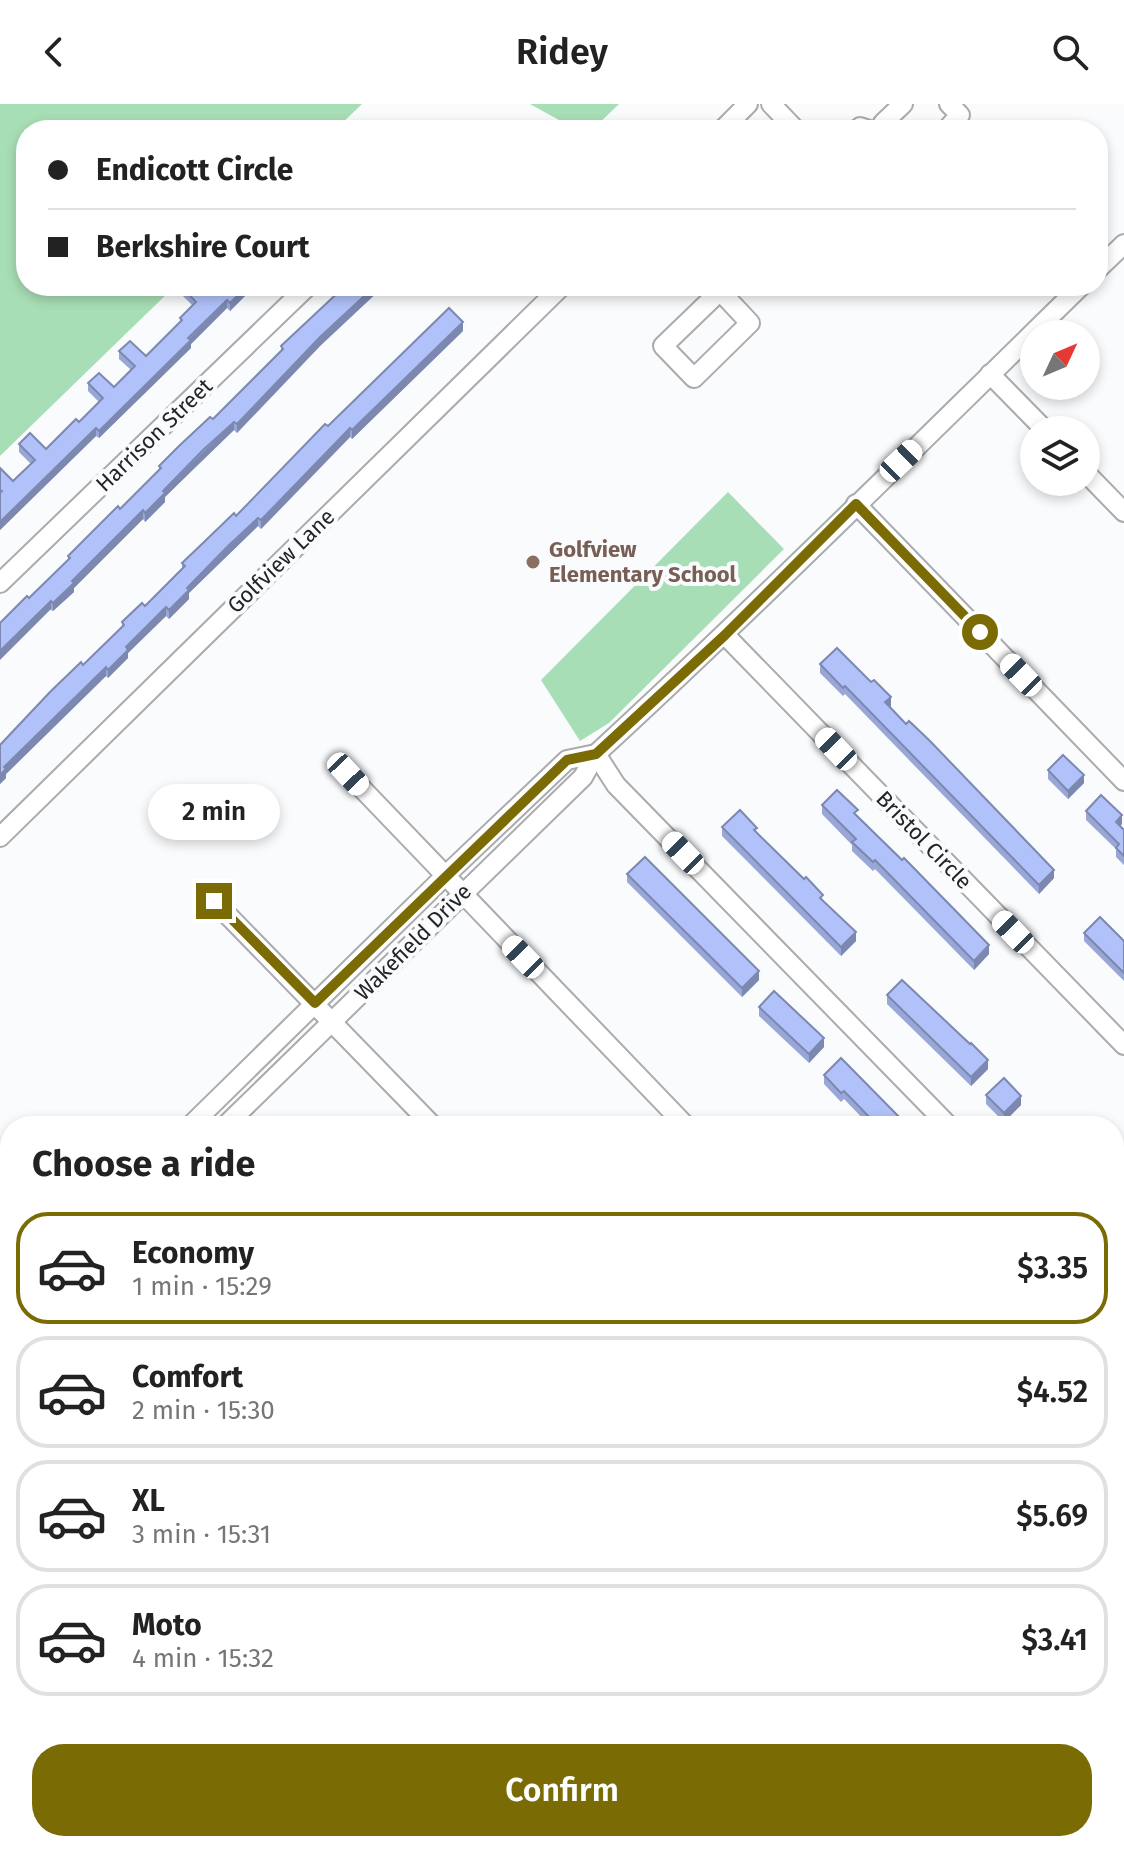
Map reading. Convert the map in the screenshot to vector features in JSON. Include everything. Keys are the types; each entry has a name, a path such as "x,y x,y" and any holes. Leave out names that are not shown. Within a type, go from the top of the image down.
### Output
{"street":[{"path":"732,120 748,104"},
{"path":"771,104 786,120"},
{"path":"886,120 903,104"},
{"path":"949,104 960,115 955,120"},
{"path":"1108,260 1123,246"},
{"name":"Harrison Street","path":"0,583 298,296"},
{"name":"Golfview Lane","path":"0,837 552,296"},
{"path":"713,296 663,346 694,378 750,323 728,296"},
{"name":"Wakefield Drive","path":"235,1116 583,777 596,754 725,635 1071,296"},
{"path":"990,374 1031,416"},
{"path":"1100,487 1124,512"},
{"path":"856,504 1124,781"},
{"name":"Bristol Circle","path":"725,635 1124,1045"},
{"path":"596,754 616,785 939,1116"},
{"name":"Wakefield Drive","path":"200,1116 567,760 596,754"},
{"path":"348,774 676,1116"},
{"path":"214,901 423,1116"}],"green space":[{"path":"0,104 362,104 345,120 16,120 16,296 165,296 0,456"},
{"path":"530,104 619,104 602,120 559,120"},
{"path":"728,492 784,549 609,723 580,741 541,680"}],"building":[{"path":"190,296 237,296 230,303 227,300 99,431 96,428 0,522 0,468 13,481 35,460 19,444 30,433 46,449 103,398 88,383 99,373 114,387 135,366 119,351 130,341 146,356 196,302"},
{"path":"334,296 364,296 320,337 237,424 234,422 203,450 145,513 143,510 72,581 74,583 0,651 0,623 70,558 68,556 118,506 120,509 179,446 210,417 213,419 283,349 281,346"},
{"path":"449,308 463,322 352,430 350,428 261,520 258,518 227,547 187,588 189,590 169,610 166,607 126,647 128,650 108,670 106,667 4,767 6,769 0,775 0,745 50,692 81,662 83,665 142,603 145,606 185,566 182,563 234,513 236,516 325,424 328,426"},
{"path":"837,648 891,697 885,702 906,724 909,721 930,741 1054,870 1039,885 820,664"},
{"path":"1063,755 1084,775 1068,791 1048,770"},
{"path":"837,790 858,810 854,813 902,860 904,858 989,945 974,961 875,860 873,862 852,842 856,839 822,805"},
{"path":"1101,795 1122,815 1116,822 1124,830 1124,856 1116,848 1119,844 1086,811"},
{"path":"740,810 757,828 754,830 804,879 806,877 823,895 820,898 856,932 841,947 722,827"},
{"path":"645,857 759,971 742,988 627,874"},
{"path":"1100,917 1124,941 1124,973 1084,933"},
{"path":"902,980 988,1060 971,1077 887,995"},
{"path":"774,991 824,1038 809,1054 759,1007"},
{"path":"841,1058 898,1116 868,1116 824,1075"},
{"path":"1004,1078 1021,1096 1004,1113 986,1095"}],"place":[{"name":"Golfview Elementary School","path":"533,562"}],"route":[{"path":"214,901 315,1003 567,760 596,754 661,695 856,504 980,632"}]}
